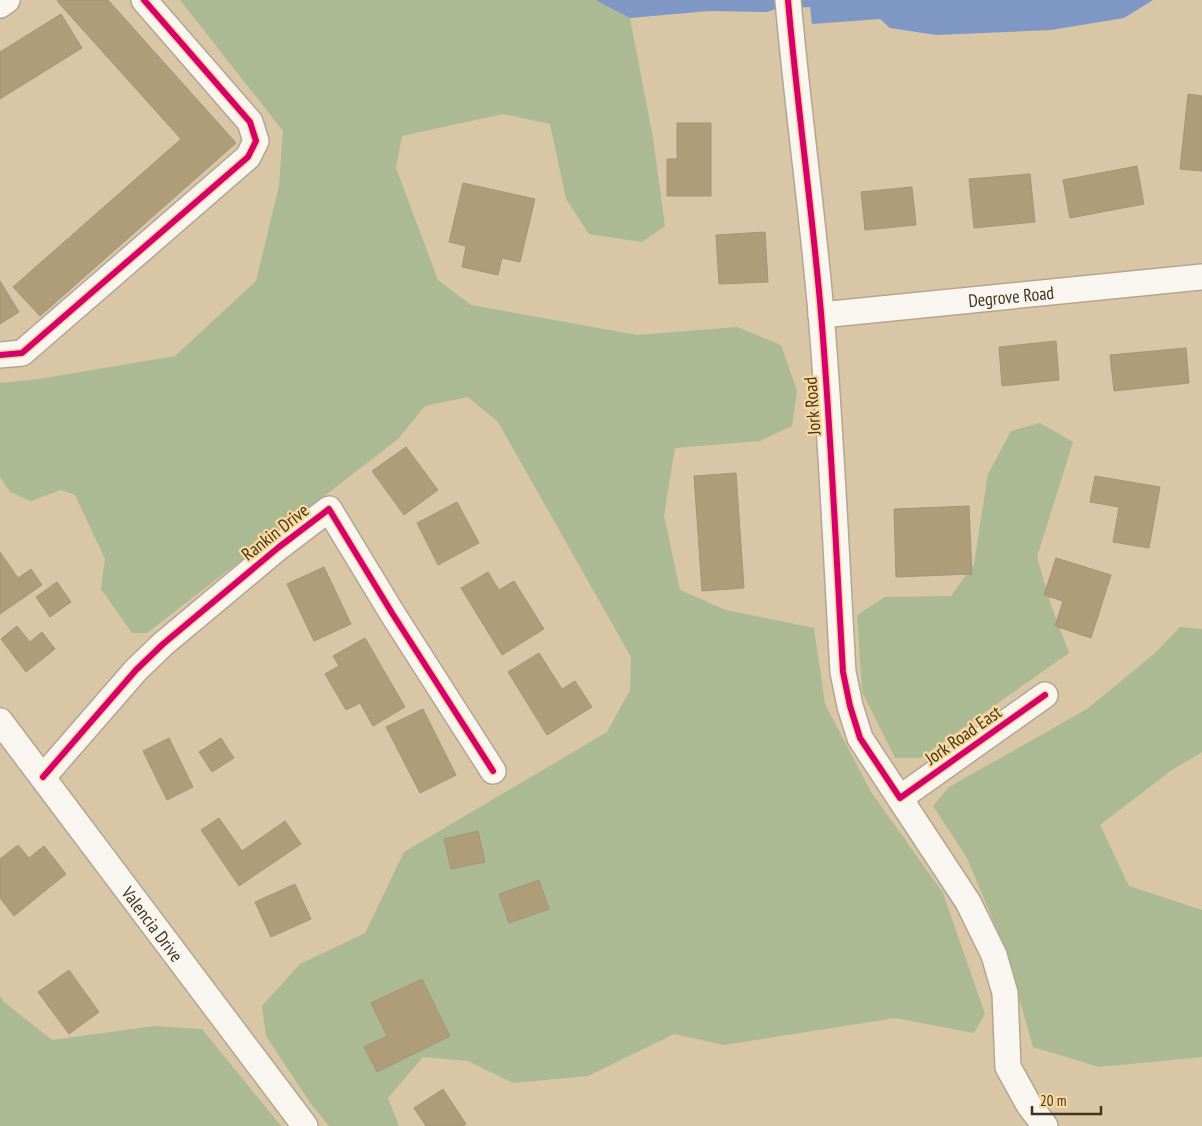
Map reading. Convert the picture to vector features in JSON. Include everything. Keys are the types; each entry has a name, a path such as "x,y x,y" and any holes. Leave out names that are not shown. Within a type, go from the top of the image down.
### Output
{"street":[{"path":"0,5 7,0"},
{"path":"0,355 22,353 248,157 256,142 250,122 144,0"},
{"name":"Jork Road","path":"789,5 821,315 843,672 850,706 860,738 968,902 994,955 1005,993 1008,1067 1029,1105 1045,1126"},
{"name":"Degrove Road","path":"821,315 1202,277"},
{"name":"Rankin Drive","path":"43,777 136,670 162,644 279,547 330,508 392,613 493,771"},
{"name":"Jork Road East","path":"900,798 1045,695"},
{"name":"Valencia Drive","path":"0,721 305,1126"}],"green space":[{"path":"180,0 595,0 630,18 653,138 665,226 642,242 589,234 566,199 550,124 503,114 402,136 396,168 438,280 471,305 637,335 737,327 781,345 797,391 792,426 760,441 675,448 664,515 680,590 726,610 814,628 825,704 871,792 943,893 985,1014 974,1033 895,1018 724,1045 674,1034 588,1076 513,1083 468,1061 423,1057 388,1098 399,1126 329,1126 311,1104 266,1036 262,1006 300,964 365,933 404,852 607,732 630,690 631,657 498,422 468,397 425,406 398,439 147,633 132,633 101,589 105,559 75,495 61,490 31,501 10,492 0,477 0,383 39,379 175,356 256,281 279,186 283,131"},
{"path":"1040,423 1073,442 1037,557 1051,605 1069,653 920,758 895,758 862,692 857,615 885,597 951,596 974,564 988,474 1011,431"},
{"path":"1180,627 1202,629 1202,752 1172,770 1100,825 1129,886 1202,910 1202,1057 1099,1067 1033,1047 1005,949 967,858 933,806 949,787 1087,709 1155,653"},
{"path":"0,996 4,1002 52,1040 154,1026 202,1029 281,1126 0,1126"}],"water":[{"path":"595,0 1153,0 1124,18 1051,30 936,35 890,28 880,19 812,24 810,7 776,9 767,12 709,11 630,18"}],"building":[{"path":"58,0 108,0 236,143 40,316 13,287 181,139"},
{"path":"61,14 82,48 0,99 0,52"},
{"path":"1188,94 1202,96 1202,171 1180,169"},
{"path":"677,123 711,123 711,196 667,196 667,159 677,159"},
{"path":"1137,166 1144,204 1070,218 1063,180"},
{"path":"1030,174 1035,222 974,228 969,179"},
{"path":"463,183 535,199 520,262 502,258 498,275 462,267 466,246 449,242"},
{"path":"912,187 916,225 865,230 861,192"},
{"path":"765,232 768,282 719,284 716,235"},
{"path":"0,281 19,312 0,324"},
{"path":"1056,341 1059,380 1002,386 999,347"},
{"path":"1186,348 1189,383 1114,391 1110,355"},
{"path":"406,447 438,490 404,515 372,471"},
{"path":"736,473 744,588 702,591 694,476"},
{"path":"1095,476 1160,487 1149,548 1113,542 1119,507 1090,502"},
{"path":"457,502 479,543 438,565 417,523"},
{"path":"969,506 972,574 896,577 894,509"},
{"path":"0,552 18,578 31,569 42,585 0,614"},
{"path":"1056,558 1111,575 1091,638 1055,626 1063,601 1044,595"},
{"path":"324,567 351,624 314,641 287,584"},
{"path":"488,572 499,590 514,581 544,629 502,655 461,588"},
{"path":"57,582 71,602 50,617 36,597"},
{"path":"17,626 30,642 42,632 55,649 26,672 1,639"},
{"path":"365,638 405,707 373,726 360,703 346,710 325,674 339,666 333,656"},
{"path":"539,653 562,689 575,681 592,707 547,735 508,672"},
{"path":"423,709 456,775 420,793 386,727"},
{"path":"169,738 193,787 167,800 143,751"},
{"path":"221,738 234,758 212,772 199,752"},
{"path":"219,818 242,851 285,821 301,844 239,886 201,830"},
{"path":"478,831 485,862 451,869 444,839"},
{"path":"18,845 29,858 44,846 66,874 14,916 0,898 0,859"},
{"path":"539,880 549,909 509,923 499,894"},
{"path":"295,884 311,919 271,937 255,902"},
{"path":"69,970 99,1012 69,1034 38,992"},
{"path":"422,979 450,1036 377,1072 364,1047 387,1036 371,1003"},
{"path":"443,1089 466,1124 463,1126 426,1126 414,1108"}],"cycle path":[{"path":"0,355 22,353 248,157 256,141 250,122 144,0"},
{"path":"788,0 821,313 831,447 843,672 850,706 860,738 900,798 1045,695"},
{"path":"43,777 136,670 163,644 279,547 329,509 392,613 493,771"}]}
